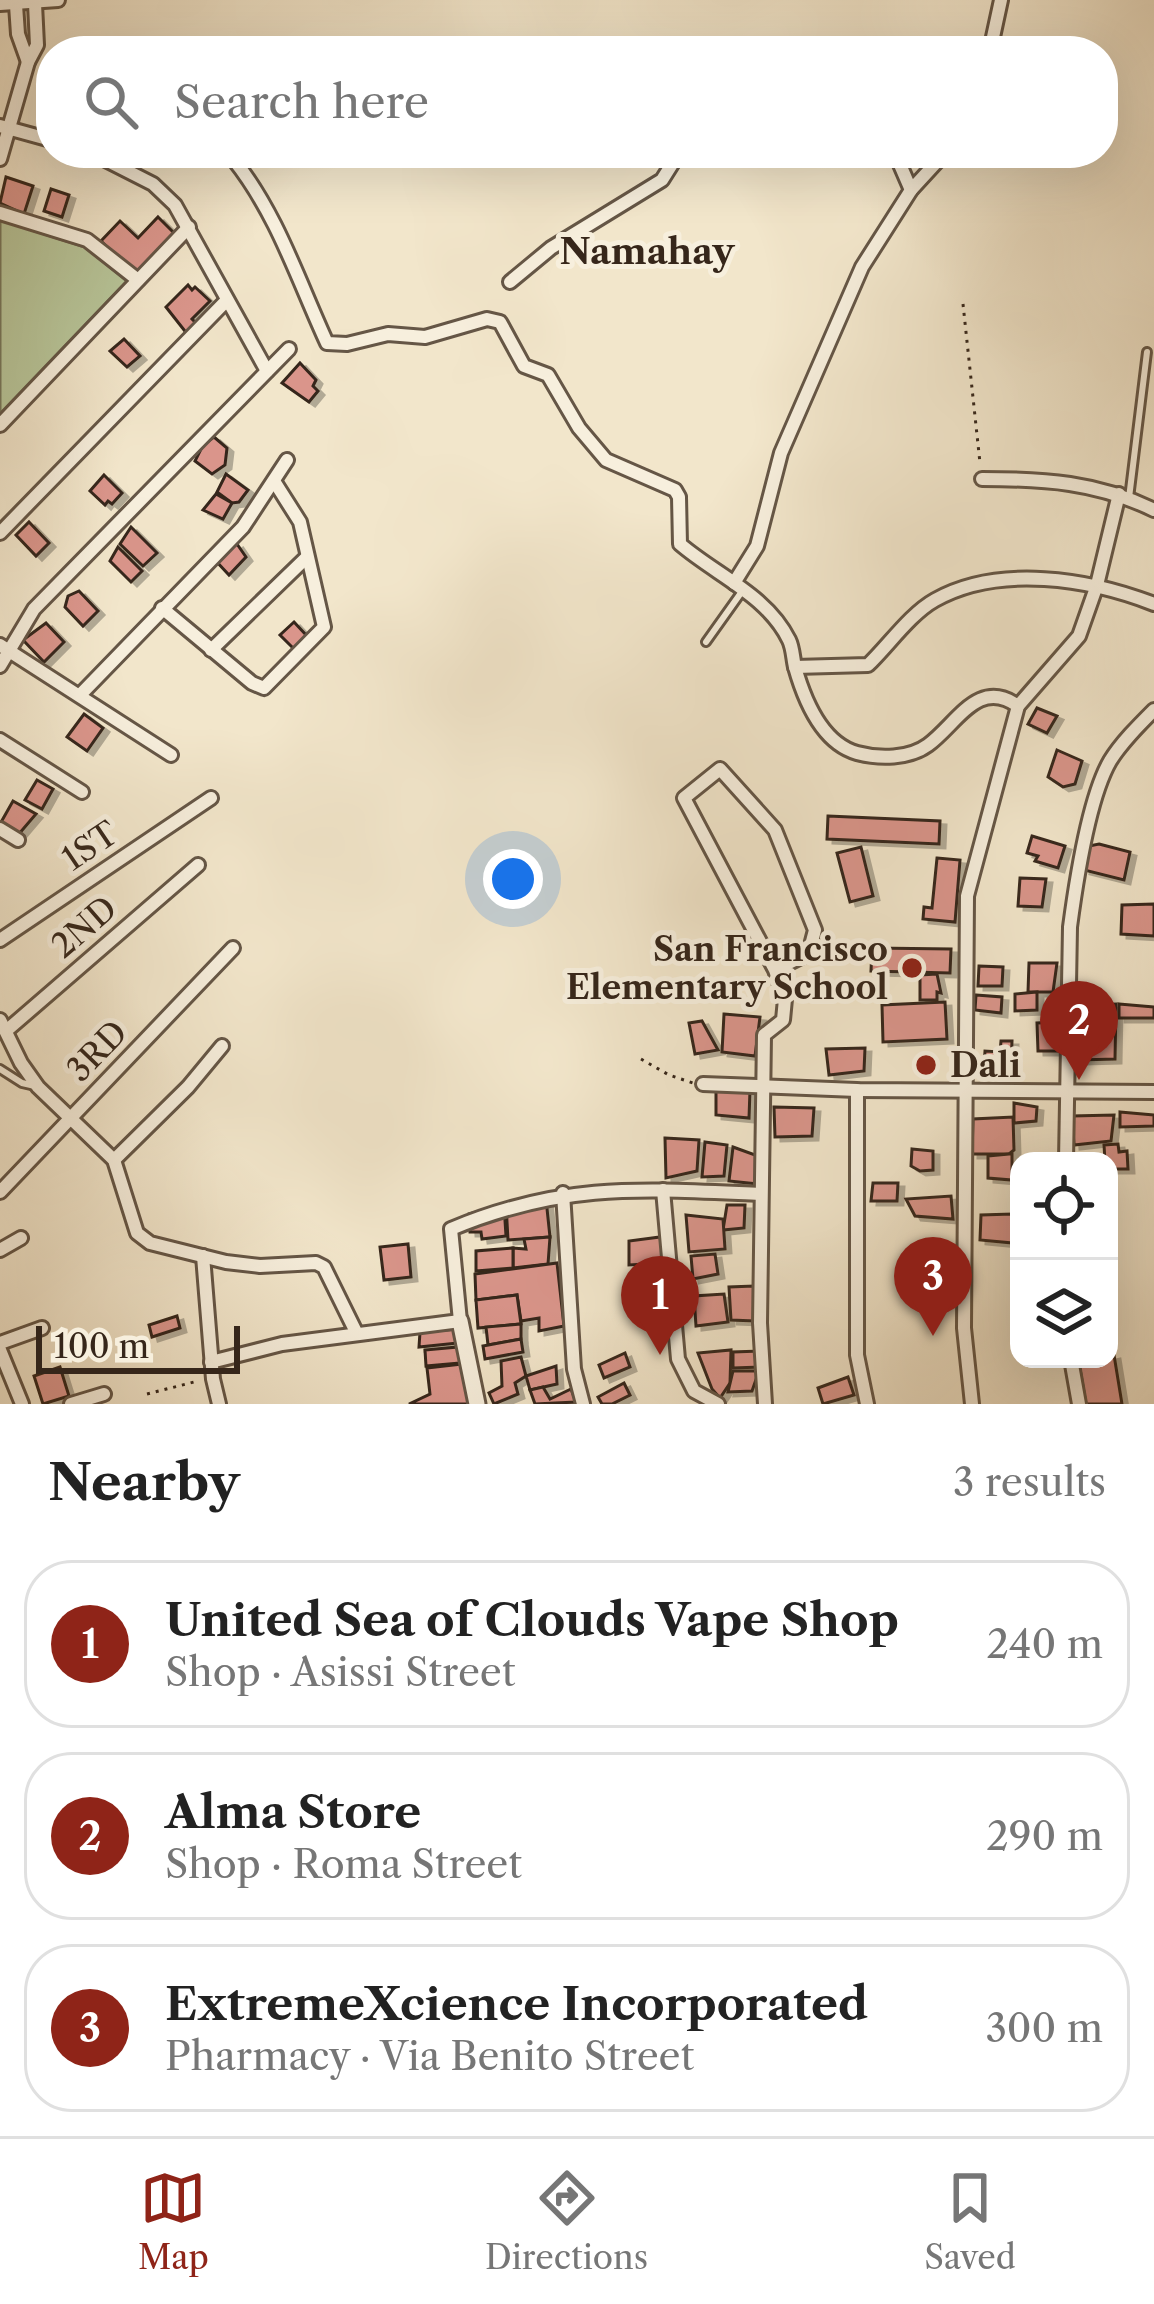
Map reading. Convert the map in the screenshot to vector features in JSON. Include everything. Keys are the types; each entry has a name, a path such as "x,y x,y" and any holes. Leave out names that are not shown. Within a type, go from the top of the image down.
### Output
{"street":[{"path":"0,4 58,0"},
{"path":"993,36 1001,0"},
{"path":"35,4 37,36"},
{"path":"16,5 18,34 28,62"},
{"path":"0,159 5,127 36,47"},
{"path":"5,127 36,136"},
{"path":"122,168 153,184 176,205 267,371"},
{"path":"240,168 284,243 327,343 347,344 388,334 424,338 495,319 524,366 548,375 579,428 606,460 675,490 680,544 768,612 790,641 795,668 825,733 854,753 886,757 926,747 984,698 1004,696 1018,706"},
{"path":"510,282 550,248 662,180 670,168"},
{"path":"901,168 911,190"},
{"path":"739,586 757,546 781,453 820,371 841,312 862,267 911,190 931,168"},
{"path":"0,213 88,240 138,280"},
{"path":"0,425 189,227"},
{"path":"0,533 227,300"},
{"path":"0,666 4,648 34,609 289,349"},
{"path":"80,694 243,527 286,460"},
{"path":"982,479 1056,479 1124,496 1154,510"},
{"path":"162,608 251,683 264,688 324,627 299,522 274,482"},
{"path":"972,1404 964,1328 967,896 1018,706 1079,636 1124,496"},
{"path":"211,650 307,557"},
{"path":"795,668 868,665 932,601 968,588 1036,578 1097,585 1154,604"},
{"path":"4,648 171,755"},
{"path":"1066,1152 1070,927 1092,814 1110,762 1154,710"},
{"path":"0,740 82,792"},
{"path":"765,1404 760,1194 764,1035 783,1020 785,999 776,970 684,798 720,770 775,830 815,930 809,953 776,970"},
{"name":"1ST","path":"0,940 211,798"},
{"path":"0,829 18,840"},
{"name":"2ND","path":"3,1026 198,865"},
{"name":"3RD","path":"0,1192 233,948"},
{"path":"3,1026 38,1087 115,1160 137,1233 150,1244 203,1256 260,1266 305,1263 324,1267 357,1334"},
{"path":"115,1160 222,1046"},
{"path":"703,1084 1154,1092"},
{"path":"857,1090 857,1355 867,1404"},
{"path":"477,1404 449,1235 456,1226 562,1193 623,1188 760,1194"},
{"path":"663,1190 679,1359 694,1391 718,1404"},
{"path":"562,1193 574,1369 583,1404"},
{"path":"0,1250 21,1238"},
{"path":"203,1256 219,1404"},
{"path":"212,1362 282,1345 460,1321"},
{"path":"22,1404 0,1347 43,1328"},
{"path":"1073,1368 1079,1404"},
{"path":"71,1404 104,1394"}],"lane":[{"path":"1124,496 1147,352"},
{"path":"706,642 739,586"},
{"path":"0,1070 22,1084 38,1087"}],"path":[{"path":"25,82 36,84"},
{"path":"963,304 982,479"},
{"path":"641,1058 669,1075 703,1084"},
{"path":"147,1394 213,1378"}],"green space":[{"path":"0,220 85,247 127,281 0,414"}],"building":[{"path":"6,177 33,186 24,214 0,203"},
{"path":"51,189 69,195 62,217 44,211"},
{"path":"158,217 175,234 136,275 101,241 120,221 138,238"},
{"path":"188,285 210,301 192,319 198,325 188,335 166,307"},
{"path":"124,339 140,356 127,367 110,351"},
{"path":"300,363 316,380 313,386 318,391 309,402 282,383"},
{"path":"214,437 227,448 225,465 212,474 195,461 203,445"},
{"path":"226,474 248,490 239,502 232,503 217,492"},
{"path":"104,475 122,493 112,504 105,505 90,491"},
{"path":"216,494 232,503 223,519 203,510"},
{"path":"29,522 49,543 36,556 16,535"},
{"path":"131,527 157,553 143,566 120,544"},
{"path":"237,544 246,557 229,575 215,560"},
{"path":"118,547 142,571 131,582 110,561"},
{"path":"79,591 98,611 83,626 65,607 68,596"},
{"path":"294,622 307,636 294,649 280,635"},
{"path":"46,623 64,642 44,662 23,640"},
{"path":"1037,708 1057,716 1047,733 1028,724"},
{"path":"84,714 103,728 87,751 67,737"},
{"path":"1057,750 1082,761 1075,784 1063,787 1048,777"},
{"path":"37,780 53,789 42,809 25,800"},
{"path":"13,801 36,814 18,835 0,824"},
{"path":"828,816 940,821 939,844 827,839"},
{"path":"1032,836 1065,846 1058,868 1035,861 1038,856 1027,853"},
{"path":"1089,846 1130,852 1124,880 1084,870"},
{"path":"861,847 873,896 850,902 837,853"},
{"path":"937,858 960,860 955,922 923,919 924,907 932,908"},
{"path":"1020,878 1046,879 1042,907 1018,906"},
{"path":"1154,904 1154,936 1121,934 1122,905"},
{"path":"872,948 951,949 950,973 871,971"},
{"path":"1029,963 1057,963 1053,992 1028,992"},
{"path":"979,966 1003,967 1002,986 978,986"},
{"path":"937,974 941,993 937,992 937,1000 920,1000 920,975"},
{"path":"1037,992 1037,1010 1015,1011 1015,994"},
{"path":"976,995 1002,997 1001,1013 975,1010"},
{"path":"945,1002 947,1039 883,1042 882,1005"},
{"path":"1116,1004 1115,1059 1078,1060 1077,1018 1091,1017 1093,1005"},
{"path":"1119,1004 1154,1007 1154,1018 1119,1018"},
{"path":"724,1014 760,1017 755,1056 722,1052"},
{"path":"702,1021 718,1050 695,1054 689,1023"},
{"path":"1059,1022 1058,1051 1038,1051 1037,1023"},
{"path":"1001,1041 1012,1041 1011,1069 984,1067 985,1051 1000,1052"},
{"path":"865,1048 864,1071 829,1075 826,1049"},
{"path":"716,1089 750,1090 749,1118 716,1115"},
{"path":"1014,1103 1037,1107 1036,1121 1014,1123"},
{"path":"774,1107 814,1108 812,1136 775,1137"},
{"path":"1120,1112 1154,1115 1154,1126 1120,1127"},
{"path":"1114,1115 1111,1141 1074,1145 1072,1116"},
{"path":"1013,1117 1014,1150 972,1154 973,1119"},
{"path":"665,1138 699,1140 697,1171 666,1178"},
{"path":"705,1142 727,1145 724,1176 702,1177"},
{"path":"1118,1144 1119,1152 1127,1151 1128,1169 1118,1169 1118,1152 1104,1152 1104,1145"},
{"path":"733,1147 758,1156 758,1184 729,1181"},
{"path":"912,1149 933,1151 933,1170 911,1166"},
{"path":"1010,1154 1010,1180 988,1178 988,1156"},
{"path":"873,1183 898,1183 897,1201 871,1201"},
{"path":"951,1196 953,1219 915,1216 906,1199"},
{"path":"546,1199 550,1237 508,1240 506,1204"},
{"path":"504,1205 506,1236 482,1239 481,1232 470,1232 469,1214"},
{"path":"727,1205 745,1205 744,1228 723,1230"},
{"path":"1010,1214 1010,1243 980,1240 981,1215"},
{"path":"686,1215 723,1219 725,1249 689,1252"},
{"path":"550,1237 548,1264 513,1268 513,1248 526,1249 524,1239"},
{"path":"660,1237 664,1263 629,1265 629,1241"},
{"path":"408,1244 411,1277 384,1280 380,1247"},
{"path":"513,1248 513,1268 476,1271 476,1251"},
{"path":"715,1254 718,1274 693,1279 691,1256"},
{"path":"557,1263 564,1326 539,1331 539,1318 521,1321 517,1295 476,1300 475,1274"},
{"path":"754,1286 755,1321 731,1320 729,1287"},
{"path":"669,1291 670,1306 631,1311 631,1297"},
{"path":"724,1294 728,1322 696,1326 694,1296"},
{"path":"517,1295 521,1324 478,1328 476,1300"},
{"path":"670,1309 672,1321 636,1322 636,1310"},
{"path":"177,1316 180,1328 152,1337 149,1325"},
{"path":"521,1324 521,1339 488,1345 486,1327"},
{"path":"458,1329 458,1343 419,1347 420,1332"},
{"path":"521,1339 523,1352 485,1359 483,1346"},
{"path":"458,1347 460,1363 426,1366 425,1350"},
{"path":"731,1350 730,1383 720,1398 698,1353"},
{"path":"760,1351 761,1367 733,1368 733,1352"},
{"path":"625,1353 630,1367 604,1378 599,1365"},
{"path":"521,1357 526,1376 515,1383 518,1394 494,1404 489,1393 502,1386 501,1361"},
{"path":"462,1364 469,1404 409,1404 430,1394 427,1368"},
{"path":"556,1366 557,1384 530,1390 526,1376"},
{"path":"60,1367 69,1396 43,1404 34,1376"},
{"path":"1080,1368 1116,1368 1122,1404 1086,1404"},
{"path":"733,1371 759,1371 752,1391 728,1392"},
{"path":"848,1377 854,1395 823,1404 818,1388"},
{"path":"624,1383 630,1395 602,1404 598,1397"},
{"path":"543,1387 550,1399 571,1389 576,1402 535,1404 530,1390"}],"place":[{"name":"San Francisco Elementary School","path":"912,968"},
{"name":"Dali","path":"926,1065"},
{"name":"Alma Store","path":"1079,1080"},
{"name":"ExtremeXcience Incorporated","path":"933,1336"},
{"name":"United Sea of Clouds Vape Shop","path":"660,1355"}],"district":[{"name":"Namahay","path":"647,251"}]}
